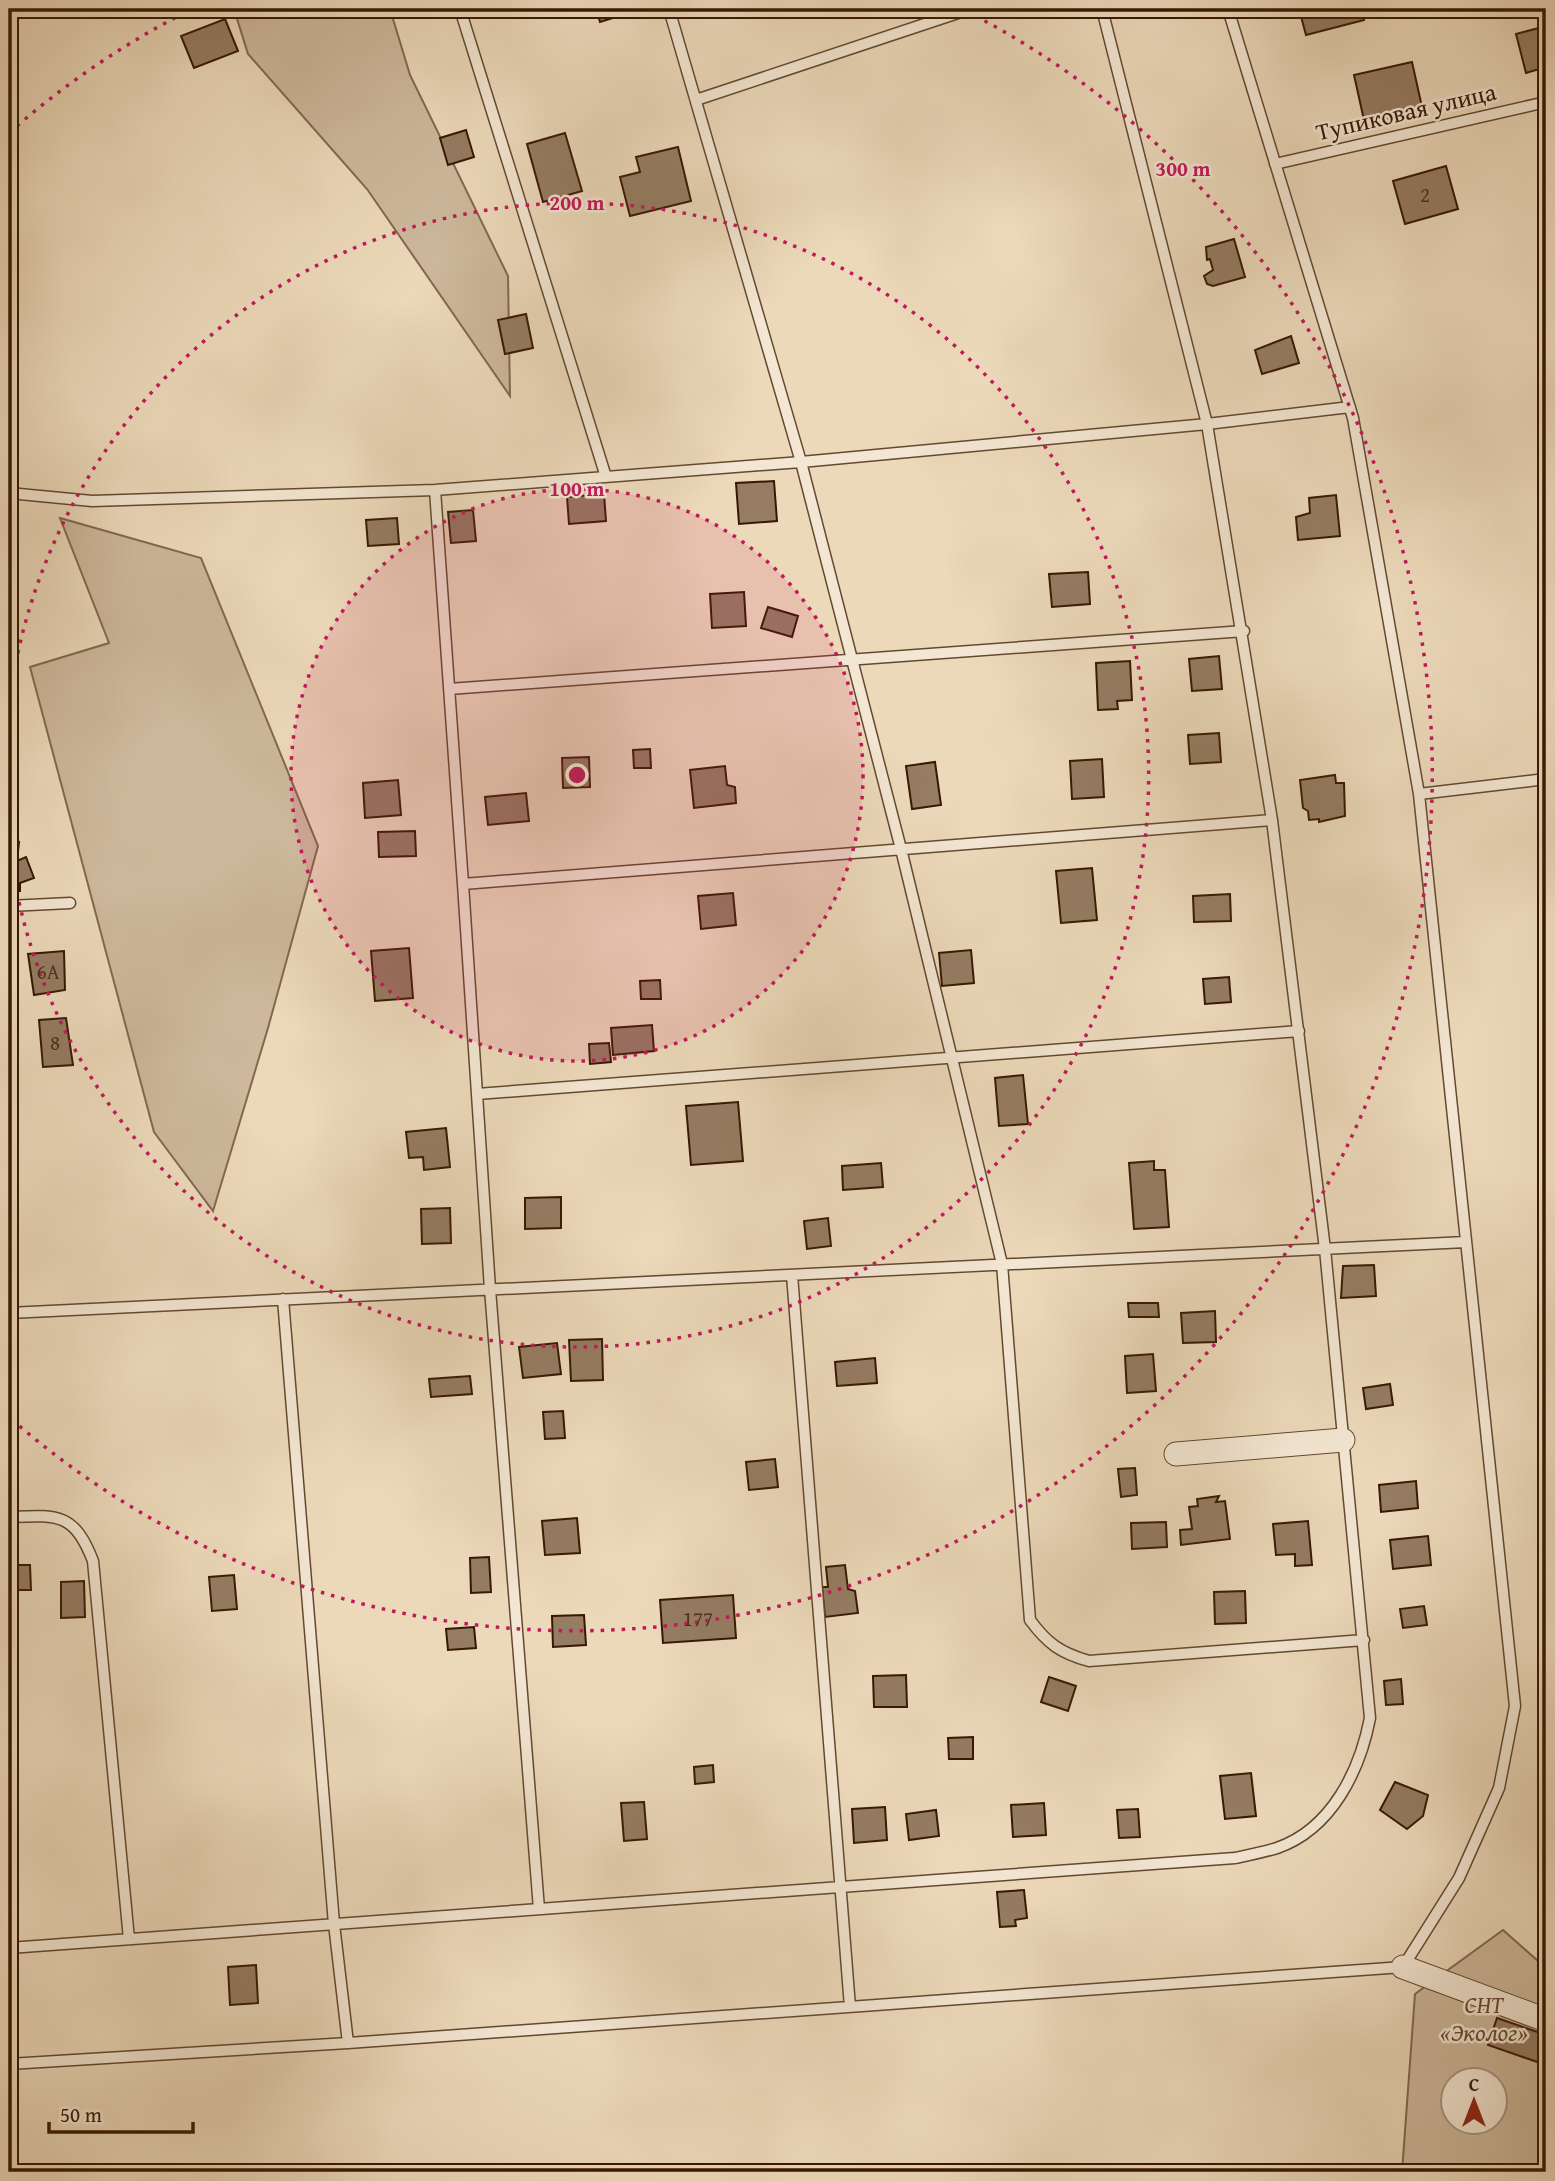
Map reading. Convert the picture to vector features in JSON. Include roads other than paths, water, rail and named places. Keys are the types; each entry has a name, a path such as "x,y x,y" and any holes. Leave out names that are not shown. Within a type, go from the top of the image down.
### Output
{"street":[{"path":"1176,1454 1343,1440"},
{"path":"1403,1967 1542,2015"}],"lane":[{"path":"460,9 606,477"},
{"path":"669,9 801,462 901,849 1002,1265 1030,1619 1046,1642 1063,1654 1089,1661 1364,1640"},
{"path":"696,100 970,9"},
{"path":"9,1948 1235,1858 1280,1847 1317,1825 1348,1786 1363,1752 1370,1718 1364,1640 1325,1249 1272,820 1244,631 1207,424 1102,9"},
{"path":"9,2064 348,2043 1403,1967 1459,1878 1499,1787 1515,1706 1419,794 1350,407 1228,9"},
{"name":"Тупиковая улица","path":"1275,164 1546,102"},
{"path":"9,493 92,501 435,490 801,462 1207,424 1350,407"},
{"path":"435,490 490,1289 539,1909"},
{"path":"449,689 851,657 1244,631"},
{"path":"1419,794 1546,779"},
{"path":"463,884 1272,820"},
{"path":"9,906 70,903"},
{"path":"477,1094 1299,1031"},
{"path":"9,1313 1466,1242"},
{"path":"792,1275 850,2007"},
{"path":"283,1300 334,1924 348,2043"},
{"path":"9,1517 44,1516 66,1520 83,1536 93,1561 129,1939"}],"park label":[{"name":"СНТ «Эколог»","path":"1484,2019"}]}
